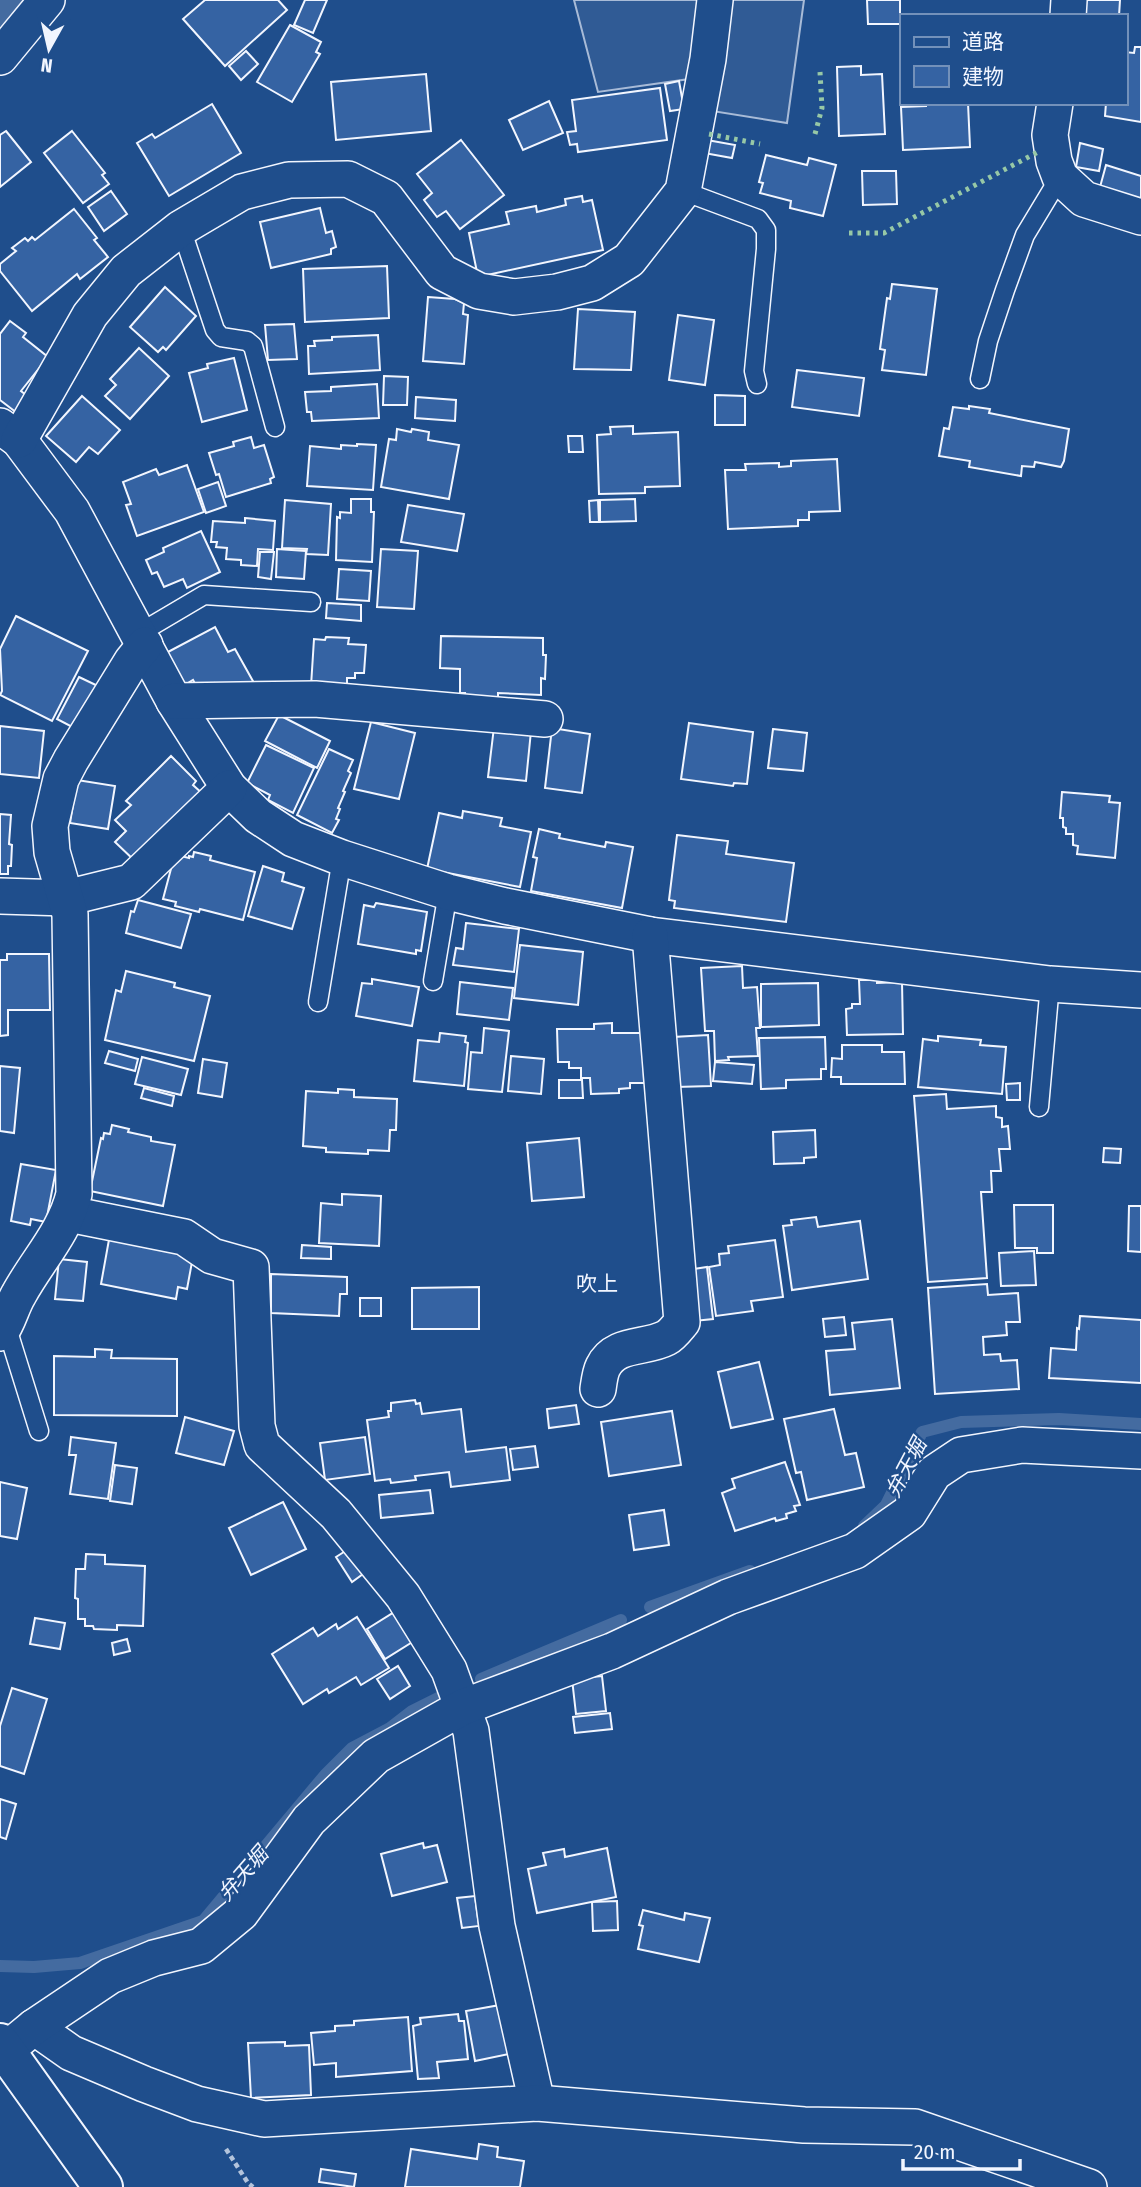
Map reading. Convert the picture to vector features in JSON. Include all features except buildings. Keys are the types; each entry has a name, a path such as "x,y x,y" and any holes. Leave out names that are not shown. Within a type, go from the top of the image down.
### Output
{"street":[{"path":"0,57 47,0"},
{"path":"715,0 708,59 683,191 629,260 620,266 592,283 557,292 514,297 478,291 442,272 386,198 348,179 289,180 242,192 181,228 126,271 90,315 10,433 72,511 174,701 229,788 258,816 293,839 342,858 448,892 650,935 1050,984 1141,990"},
{"path":"1055,105 1050,135 1054,161 1060,177 1084,199 1141,217"},
{"path":"3,1329 17,1296 69,1214 74,1195 70,914 52,852 50,826 61,779 132,662 142,639"},
{"path":"174,701 314,699 545,719"},
{"path":"0,896 66,898 131,882 229,788"},
{"path":"598,1389 603,1367 613,1354 669,1337 682,1322 650,935"},
{"path":"69,1214 184,1237 212,1256 251,1267 257,1426 262,1445 336,1514 403,1596 449,1670 463,1707 471,1731 496,1926 537,2103"},
{"path":"103,2187 2,2050 110,1976 154,1958 201,1946 241,1913 309,1820 376,1756 463,1707 612,1651 728,1597 855,1551 909,1513 934,1472 961,1455 1022,1445 1141,1451"},
{"path":"34,2027 71,2053 144,2084 197,2104 264,2119 537,2103 804,2124 915,2127 1089,2187"}],"lane":[{"path":"980,379 988,341 1004,290 1026,235 1060,177"},
{"path":"683,191 758,219 766,230 754,371 757,384"},
{"path":"181,228 215,330 220,337 247,341 253,346 275,427"},
{"path":"142,639 204,595 311,603"},
{"path":"318,1002 342,858"},
{"path":"433,981 448,892"},
{"path":"1039,1107 1050,984"},
{"path":"3,1329 39,1431"}],"shaded area":[{"path":"574,0 700,0 689,79 598,92"},
{"path":"727,0 804,0 787,123 712,111"}],"waterway":[{"path":"0,21 17,0"},
{"name":"弁天堀","path":"864,1526 886,1505 922,1432 961,1422 1059,1419 1141,1424"},
{"name":"弁天堀","path":"650,1607 750,1571"},
{"name":"弁天堀","path":"481,1679 621,1620"},
{"name":"弁天堀","path":"0,1966 34,1967 80,1963 203,1921 325,1775 352,1748 390,1728 412,1711 444,1695"}],"hedge":[{"path":"815,134 822,108 820,72"},
{"path":"709,134 760,144"},
{"path":"849,233 884,233 1038,152"}],"district":[{"name":"吹上","path":"597,1284"}]}
